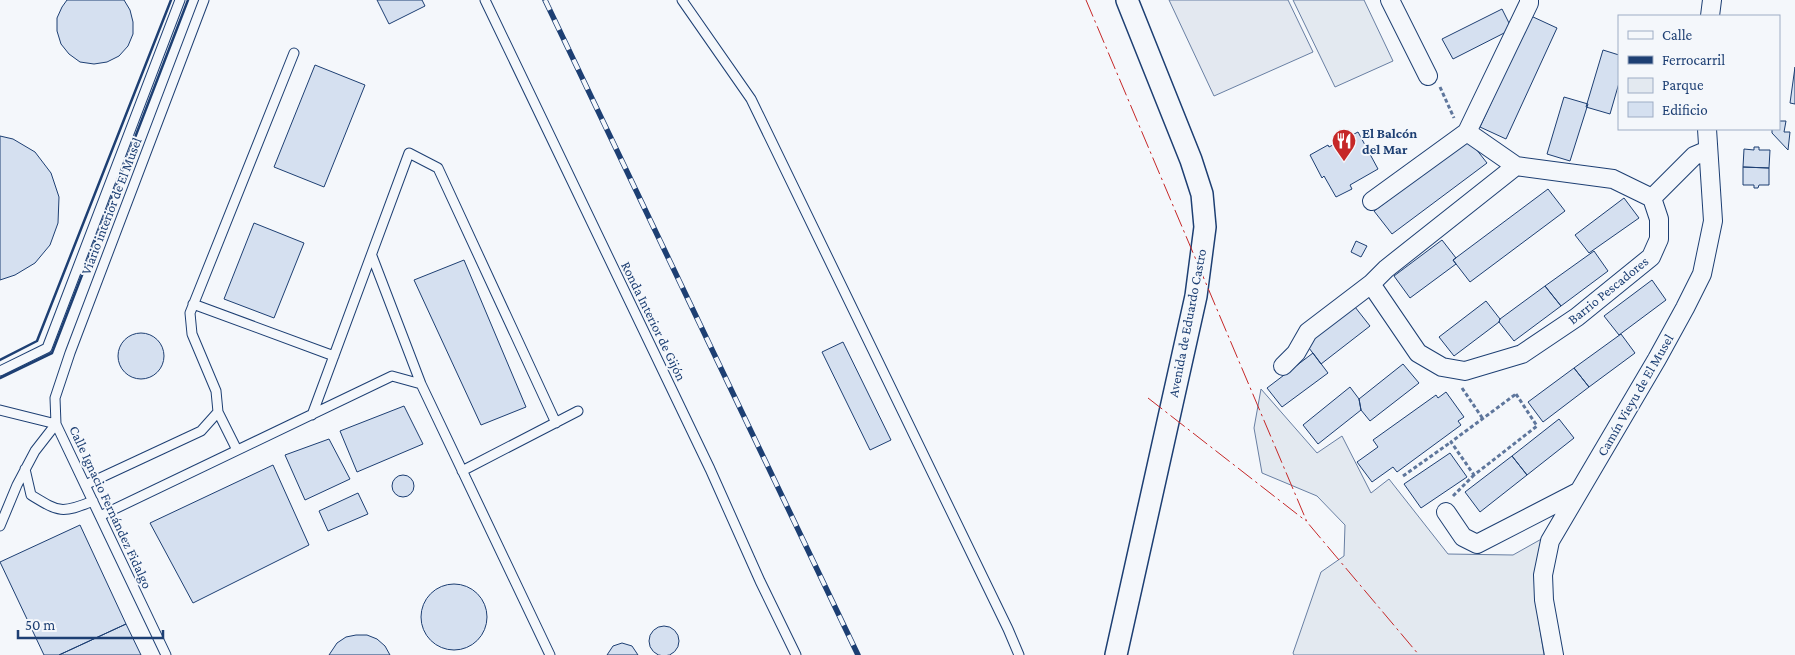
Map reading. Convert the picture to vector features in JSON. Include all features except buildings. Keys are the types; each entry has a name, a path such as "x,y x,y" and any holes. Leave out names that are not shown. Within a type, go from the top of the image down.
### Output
{"street":[{"name":"Avenida de Eduardo Castro","path":"1116,655 1196,296 1205,227 1202,194 1191,160 1127,0"},
{"path":"1390,0 1428,76"},
{"path":"1372,201 1467,132 1529,0"},
{"path":"1710,15 1712,0"},
{"name":"Camín Vieyu de El Musel","path":"1554,655 1544,600 1543,575 1550,541 1662,350 1702,274 1713,221 1707,130"},
{"path":"1467,132 1516,166 1613,179 1652,198 1694,156 1708,150"},
{"path":"1283,366 1296,353 1308,332 1371,284 1386,269 1516,166"},
{"name":"Barrio Pescadores","path":"1371,284 1418,352 1442,367 1465,370 1522,354 1577,317 1651,257 1659,239 1659,220 1652,198"},
{"path":"1446,512 1463,537 1477,544 1578,492"}],"lane":[{"path":"0,370 47,348 180,0"},
{"name":"Viario interior de El Musel","path":"56,424 55,398 70,353 204,0"},
{"name":"Ronda Interior de Gijón","path":"485,0 710,469 796,655"},
{"path":"682,0 751,99 1004,620 1019,655"},
{"path":"237,450 218,412 216,391 192,334 190,313 294,54"},
{"path":"312,414 409,153 438,168 556,423"},
{"path":"372,256 421,384 550,655"},
{"path":"193,304 334,356"},
{"path":"100,516 392,376 421,384"},
{"path":"0,410 56,424 35,451 17,485 0,526"},
{"path":"462,471 578,411"},
{"path":"85,484 201,431 218,412"},
{"name":"Calle Ignacio Fernández Fidalgo","path":"56,424 166,655"},
{"path":"25,470 31,495 54,509 72,509 93,501"}],"path":[{"path":"1428,76 1439,84 1458,128 1467,132"},
{"path":"1465,370 1461,387 1483,420"},
{"path":"1402,476 1483,420 1516,394 1537,426 1474,475 1450,498 1446,512"},
{"path":"1451,442 1474,475"}],"green space":[{"path":"1293,0 1364,0 1393,61 1335,87"},
{"path":"1261,389 1317,453 1342,436 1371,493 1389,479 1448,554 1513,555 1545,537 1537,610 1544,655 1294,655 1293,653 1321,572 1344,556 1345,525 1317,496 1262,473 1254,428"}],"shaded area":[{"path":"1169,0 1288,0 1313,52 1214,96"}],"railway":[{"path":"545,0 858,655"}],"wall":[{"path":"0,360 37,341 171,0"},
{"path":"0,378 52,353 188,0"}],"power":[{"path":"1086,0 1307,522 1419,655"},
{"path":"1148,398 1306,521"}],"place":[{"name":"El Balcón del Mar","path":"1344,162"}]}
